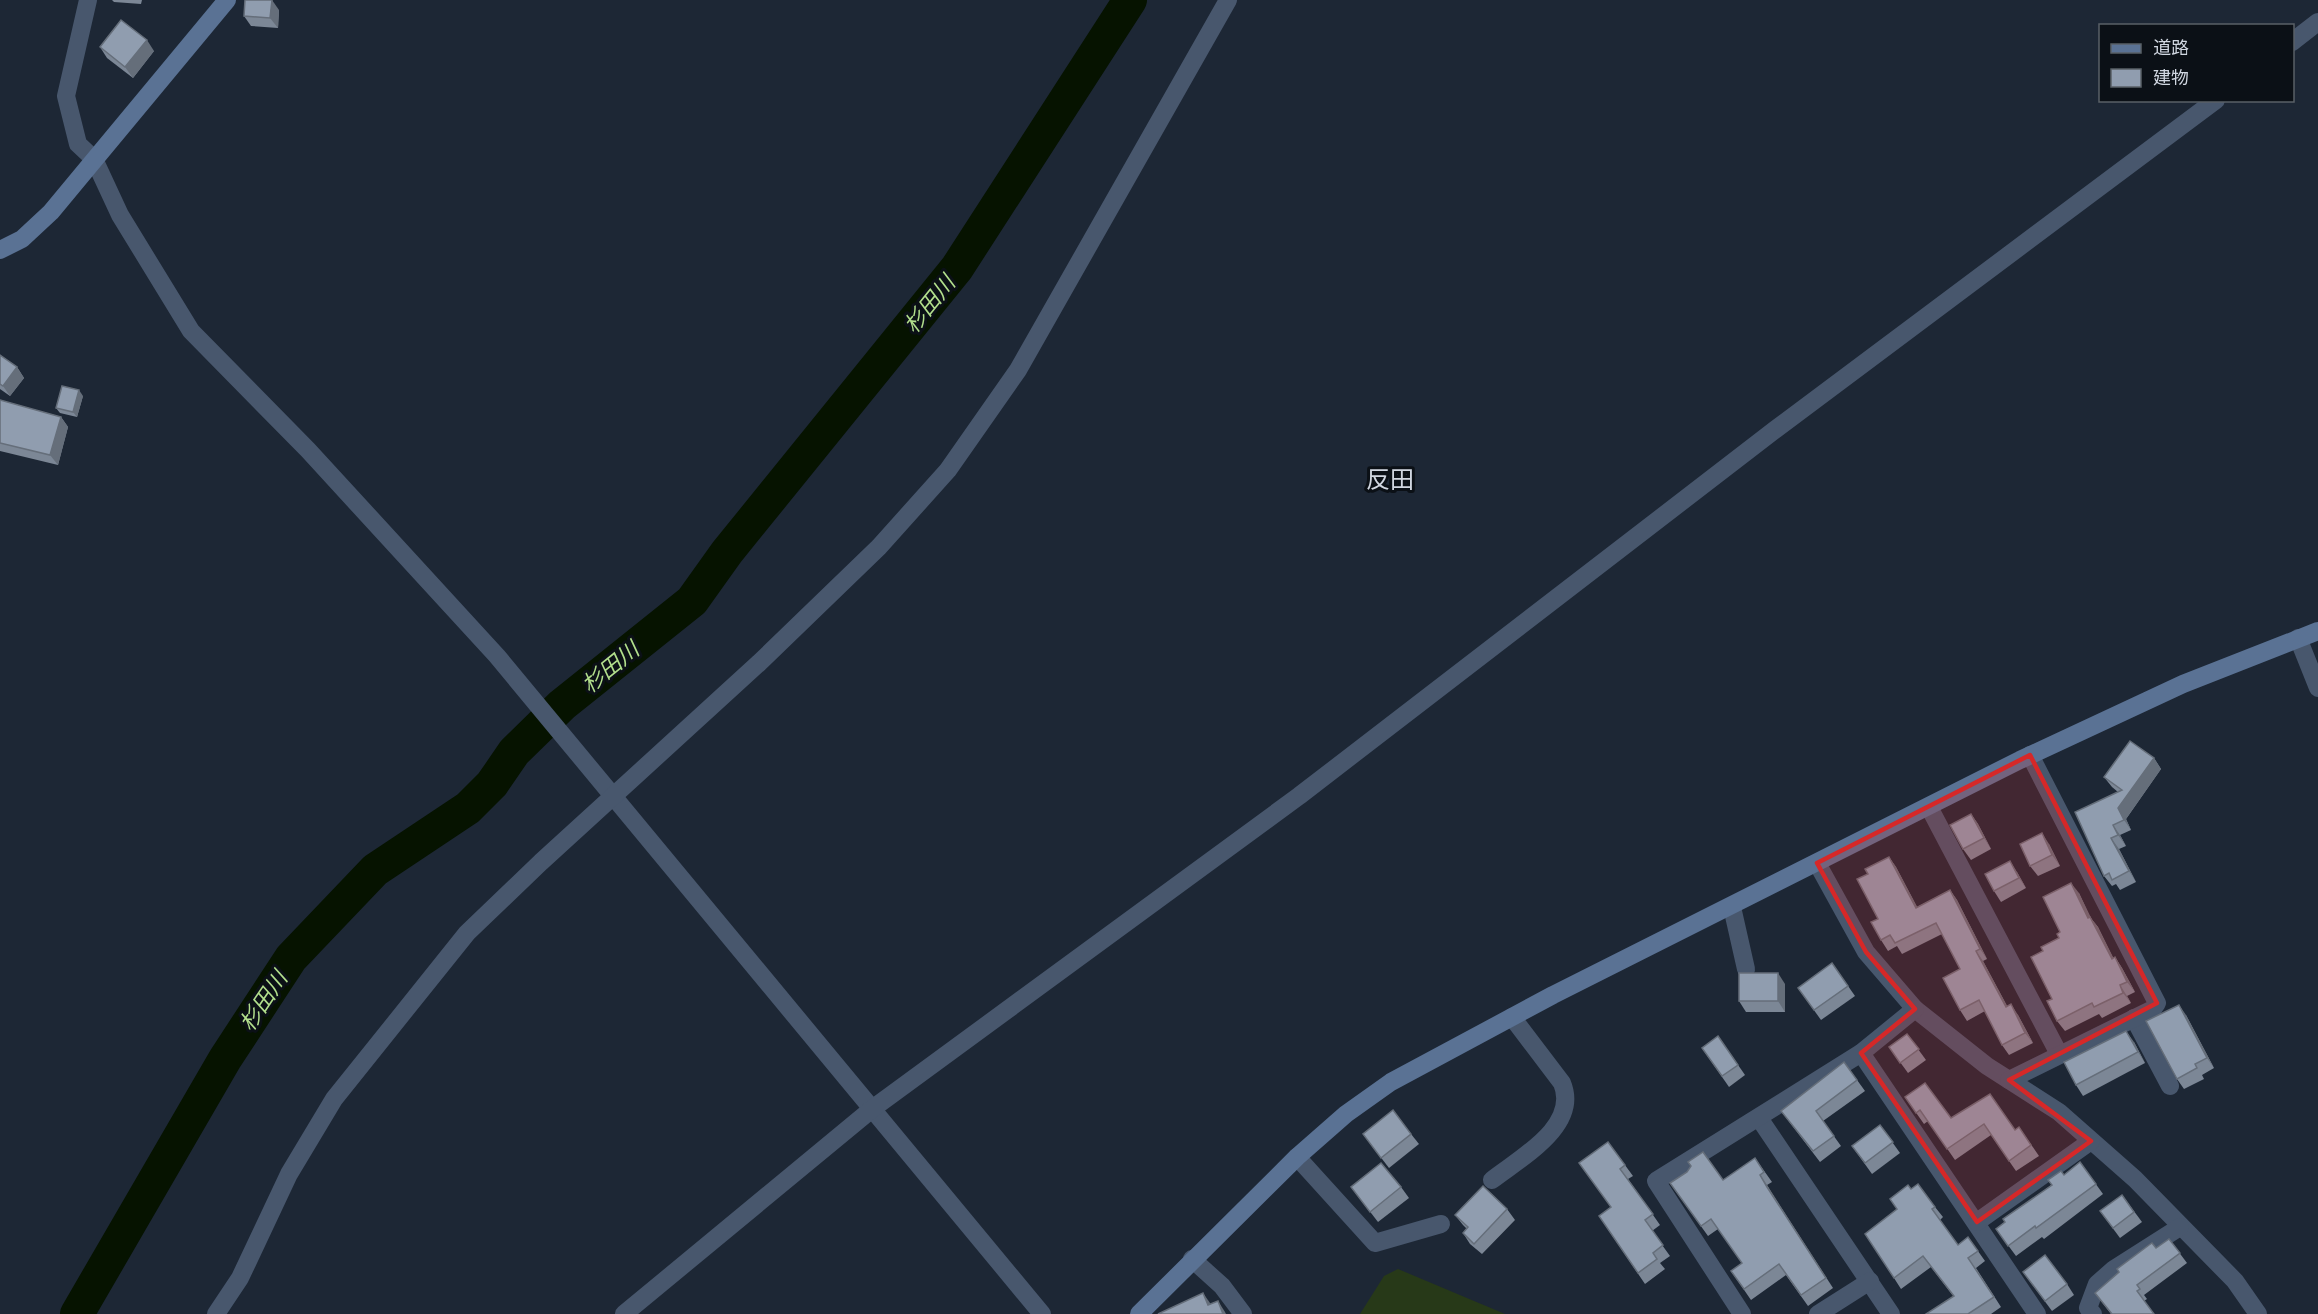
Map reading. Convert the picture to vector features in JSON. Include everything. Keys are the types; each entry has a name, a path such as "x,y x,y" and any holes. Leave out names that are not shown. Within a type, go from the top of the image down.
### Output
{"street":[{"path":"87,0 66,96 78,144 94,159 120,215 191,331 308,450 497,656 1042,1314"},
{"path":"0,250 22,239 51,212 227,0"},
{"path":"216,1314 240,1278 289,1174 334,1099 467,933 541,862 614,798 879,547 948,470 1018,370 1228,0"},
{"path":"2294,40 2318,22"},
{"path":"624,1314 872,1109 1299,795 1776,429 2213,102"},
{"path":"1139,1314 1297,1157 1347,1114 1391,1082 1512,1017 2030,755 2183,684 2318,631"},
{"path":"2298,638 2318,688"},
{"path":"2009,1080 2059,1053 2153,1009 2157,1003 2030,755"},
{"path":"1929,807 2059,1053"},
{"path":"1817,863 1866,952 1915,1009 2009,1080 2058,1112 2135,1179 2235,1281 2258,1314"},
{"path":"1732,907 1746,969"},
{"path":"1742,1314 1656,1181 1861,1053 1915,1009"},
{"path":"1492,1180 1548,1136 1566,1105 1567,1094 1562,1083 1512,1017"},
{"path":"2134,1018 2170,1086"},
{"path":"1861,1053 2037,1314"},
{"path":"1759,1118 1891,1314"},
{"path":"1977,1222 2091,1141"},
{"path":"1297,1157 1375,1244 1411,1235 1441,1224"},
{"path":"2092,1314 2088,1308 2097,1284 2148,1245 2180,1227"},
{"path":"1192,1259 1222,1286 1243,1314"},
{"path":"1818,1314 1870,1281"}],"highlighted area":[{"path":"2030,755 2157,1003 2009,1080 2091,1141 1977,1222 1861,1053 1915,1009 1866,952 1817,863"}],"green space":[{"path":"1398,1269 1505,1314 1360,1314 1384,1276"}],"building":[{"path":"245,0 272,0 270,18 244,16"},
{"path":"121,20 147,40 125,67 100,47"},
{"path":"0,355 17,367 3,386 0,384"},
{"path":"62,386 79,390 73,412 56,408"},
{"path":"0,400 61,417 50,455 0,443"},
{"path":"2130,741 2154,758 2118,808 2124,820 2113,825 2118,835 2111,838 2129,871 2112,880 2109,873 2104,876 2075,812 2122,790 2104,777"},
{"path":"1971,814 1984,838 1963,849 1950,825"},
{"path":"2042,833 2052,855 2030,866 2020,844"},
{"path":"1889,857 1916,908 1950,890 1980,949 1976,951 2006,1007 2011,1004 2025,1033 2002,1045 1979,1000 1960,1010 1943,978 1960,969 1936,923 1895,943 1890,935 1881,940 1871,922 1878,919 1857,879 1868,874 1865,869"},
{"path":"2010,861 2019,878 1994,891 1985,874"},
{"path":"2071,883 2088,918 2090,917 2112,959 2115,957 2127,982 2120,985 2123,993 2094,1007 2092,1003 2057,1021 2047,1001 2052,999 2031,957 2043,951 2041,947 2059,938 2057,934 2060,932 2043,897"},
{"path":"1832,963 1848,986 1814,1010 1798,988"},
{"path":"1739,973 1778,973 1778,1001 1739,1001"},
{"path":"2179,1005 2207,1058 2195,1064 2197,1068 2177,1079 2146,1021"},
{"path":"2126,1031 2138,1052 2076,1085 2064,1062"},
{"path":"1907,1034 1919,1049 1900,1063 1889,1047"},
{"path":"1718,1036 1738,1065 1722,1076 1702,1048"},
{"path":"1844,1062 1857,1080 1816,1111 1834,1136 1813,1151 1781,1111"},
{"path":"1925,1083 1951,1118 1990,1094 2015,1130 2019,1127 2031,1145 2009,1161 1984,1124 1947,1149 1920,1110 1916,1113 1905,1097"},
{"path":"1393,1110 1411,1134 1381,1158 1363,1134"},
{"path":"1880,1125 1893,1142 1865,1163 1852,1146"},
{"path":"1608,1142 1625,1165 1620,1169 1653,1214 1645,1220 1663,1245 1653,1253 1657,1259 1638,1273 1599,1216 1611,1207 1579,1163"},
{"path":"1703,1152 1723,1180 1755,1158 1764,1172 1760,1175 1767,1187 1826,1278 1801,1295 1779,1264 1744,1289 1731,1271 1742,1263 1711,1219 1701,1226 1670,1183 1687,1172 1691,1166 1688,1162"},
{"path":"2080,1162 2096,1184 2008,1246 1996,1229 2005,1222 2003,1219 2052,1185 2048,1180 2061,1171 2064,1175"},
{"path":"1381,1163 1401,1187 1370,1212 1351,1187"},
{"path":"1918,1184 1935,1207 1932,1209 1958,1245 1968,1237 1978,1251 1968,1258 1994,1297 1968,1314 1926,1314 1954,1296 1923,1256 1894,1278 1865,1234 1897,1209 1890,1199 1908,1185 1911,1189"},
{"path":"1483,1186 1507,1209 1474,1244 1463,1233 1468,1227 1455,1215"},
{"path":"2122,1195 2134,1212 2113,1228 2100,1211"},
{"path":"2169,1239 2180,1253 2137,1285 2140,1289 2137,1291 2154,1314 2112,1314 2095,1293 2119,1272 2117,1269 2149,1245 2152,1243 2156,1248"},
{"path":"2045,1255 2067,1284 2045,1301 2023,1272"},
{"path":"1203,1293 1208,1305 1218,1301 1223,1314 1158,1314"}],"waterway":[{"name":"杉田川","path":"77,1314 225,1059 291,958 375,870 468,808 492,784 514,752 562,705 692,601 727,552 957,268 1130,0"}],"district":[{"name":"反田","path":"1390,480"}]}
